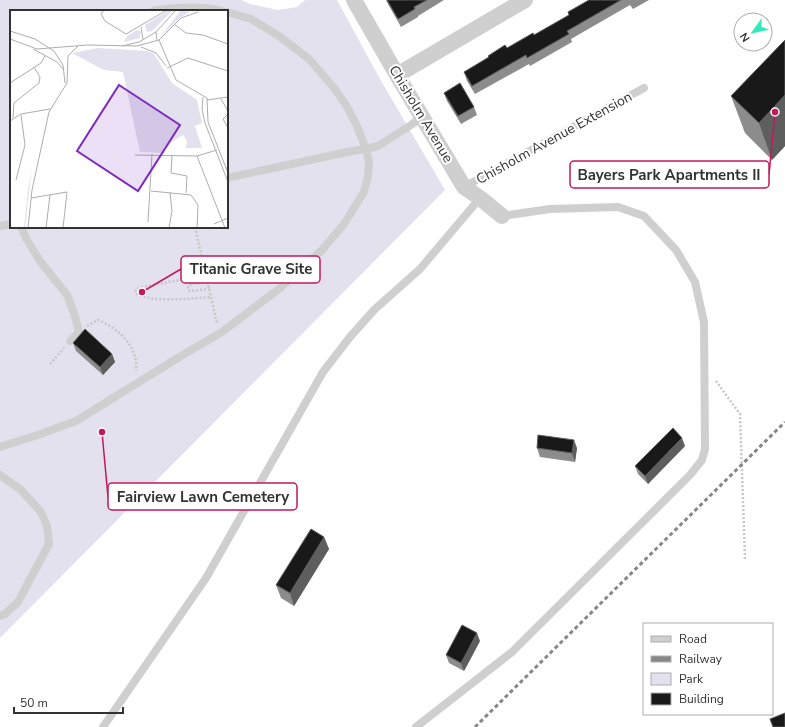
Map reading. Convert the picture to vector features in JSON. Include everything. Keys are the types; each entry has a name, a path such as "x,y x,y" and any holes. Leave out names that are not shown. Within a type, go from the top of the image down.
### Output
{"street":[{"name":"Chisholm Avenue","path":"354,0 464,187 502,216"},
{"path":"397,75 525,0"}],"lane":[{"path":"162,10 182,8 218,10"},
{"path":"0,447 76,421 222,332 279,289 322,250 344,224 364,192 368,176 369,162 366,150 356,124 346,105 334,88 309,59 279,36 251,19 228,12"},
{"name":"Chisholm Avenue Extension","path":"464,187 644,88"},
{"path":"228,178 352,151 366,150 378,146 422,117"},
{"path":"103,727 206,578 323,372 350,337 374,310 420,269 480,198"},
{"path":"416,727 512,652 690,474 702,460 705,449 704,322 695,282 676,250 644,216 618,207 550,209 502,216"},
{"path":"0,226 10,224"},
{"path":"22,228 27,240 40,261 68,296 74,312 78,332 70,341"},
{"path":"0,475 21,490 41,512 47,526 49,544 18,602 5,614 0,616"}],"path":[{"path":"195,228 210,297 217,322 222,332"},
{"path":"206,275 142,287 137,289 135,292 138,295 152,299 182,300 210,297"},
{"path":"207,281 189,285 188,290 209,289"},
{"path":"78,332 98,320 116,330 128,342 133,352 137,365 135,384"},
{"path":"50,364 70,341"},
{"path":"705,366 740,414 746,558"}],"green space":[{"path":"0,0 241,0 250,4 278,10 297,7 305,0 337,0 380,79 445,190 0,638"}],"building":[{"path":"387,0 427,0 414,7 415,9 398,19"},
{"path":"589,0 621,0 567,31 569,34 527,58 526,55 472,86 464,72 489,57 488,56 505,45 507,48 533,33 534,35 569,15 568,12"},
{"path":"785,40 785,95 759,123 731,96"},
{"path":"460,83 474,107 458,116 444,93"},
{"path":"85,329 112,354 100,367 73,343"},
{"path":"673,428 682,438 645,476 635,466"},
{"path":"538,435 574,440 572,453 537,448"},
{"path":"311,529 324,537 290,593 276,585"},
{"path":"462,625 477,633 461,663 446,655"},
{"path":"785,713 785,727 773,727 770,719"}],"railway":[{"path":"475,727 785,422"}],"place":[{"name":"Bayers Park Apartments II","path":"775,112"},
{"name":"Titanic Grave Site","path":"142,292"},
{"name":"Fairview Lawn Cemetery","path":"102,432"}]}
